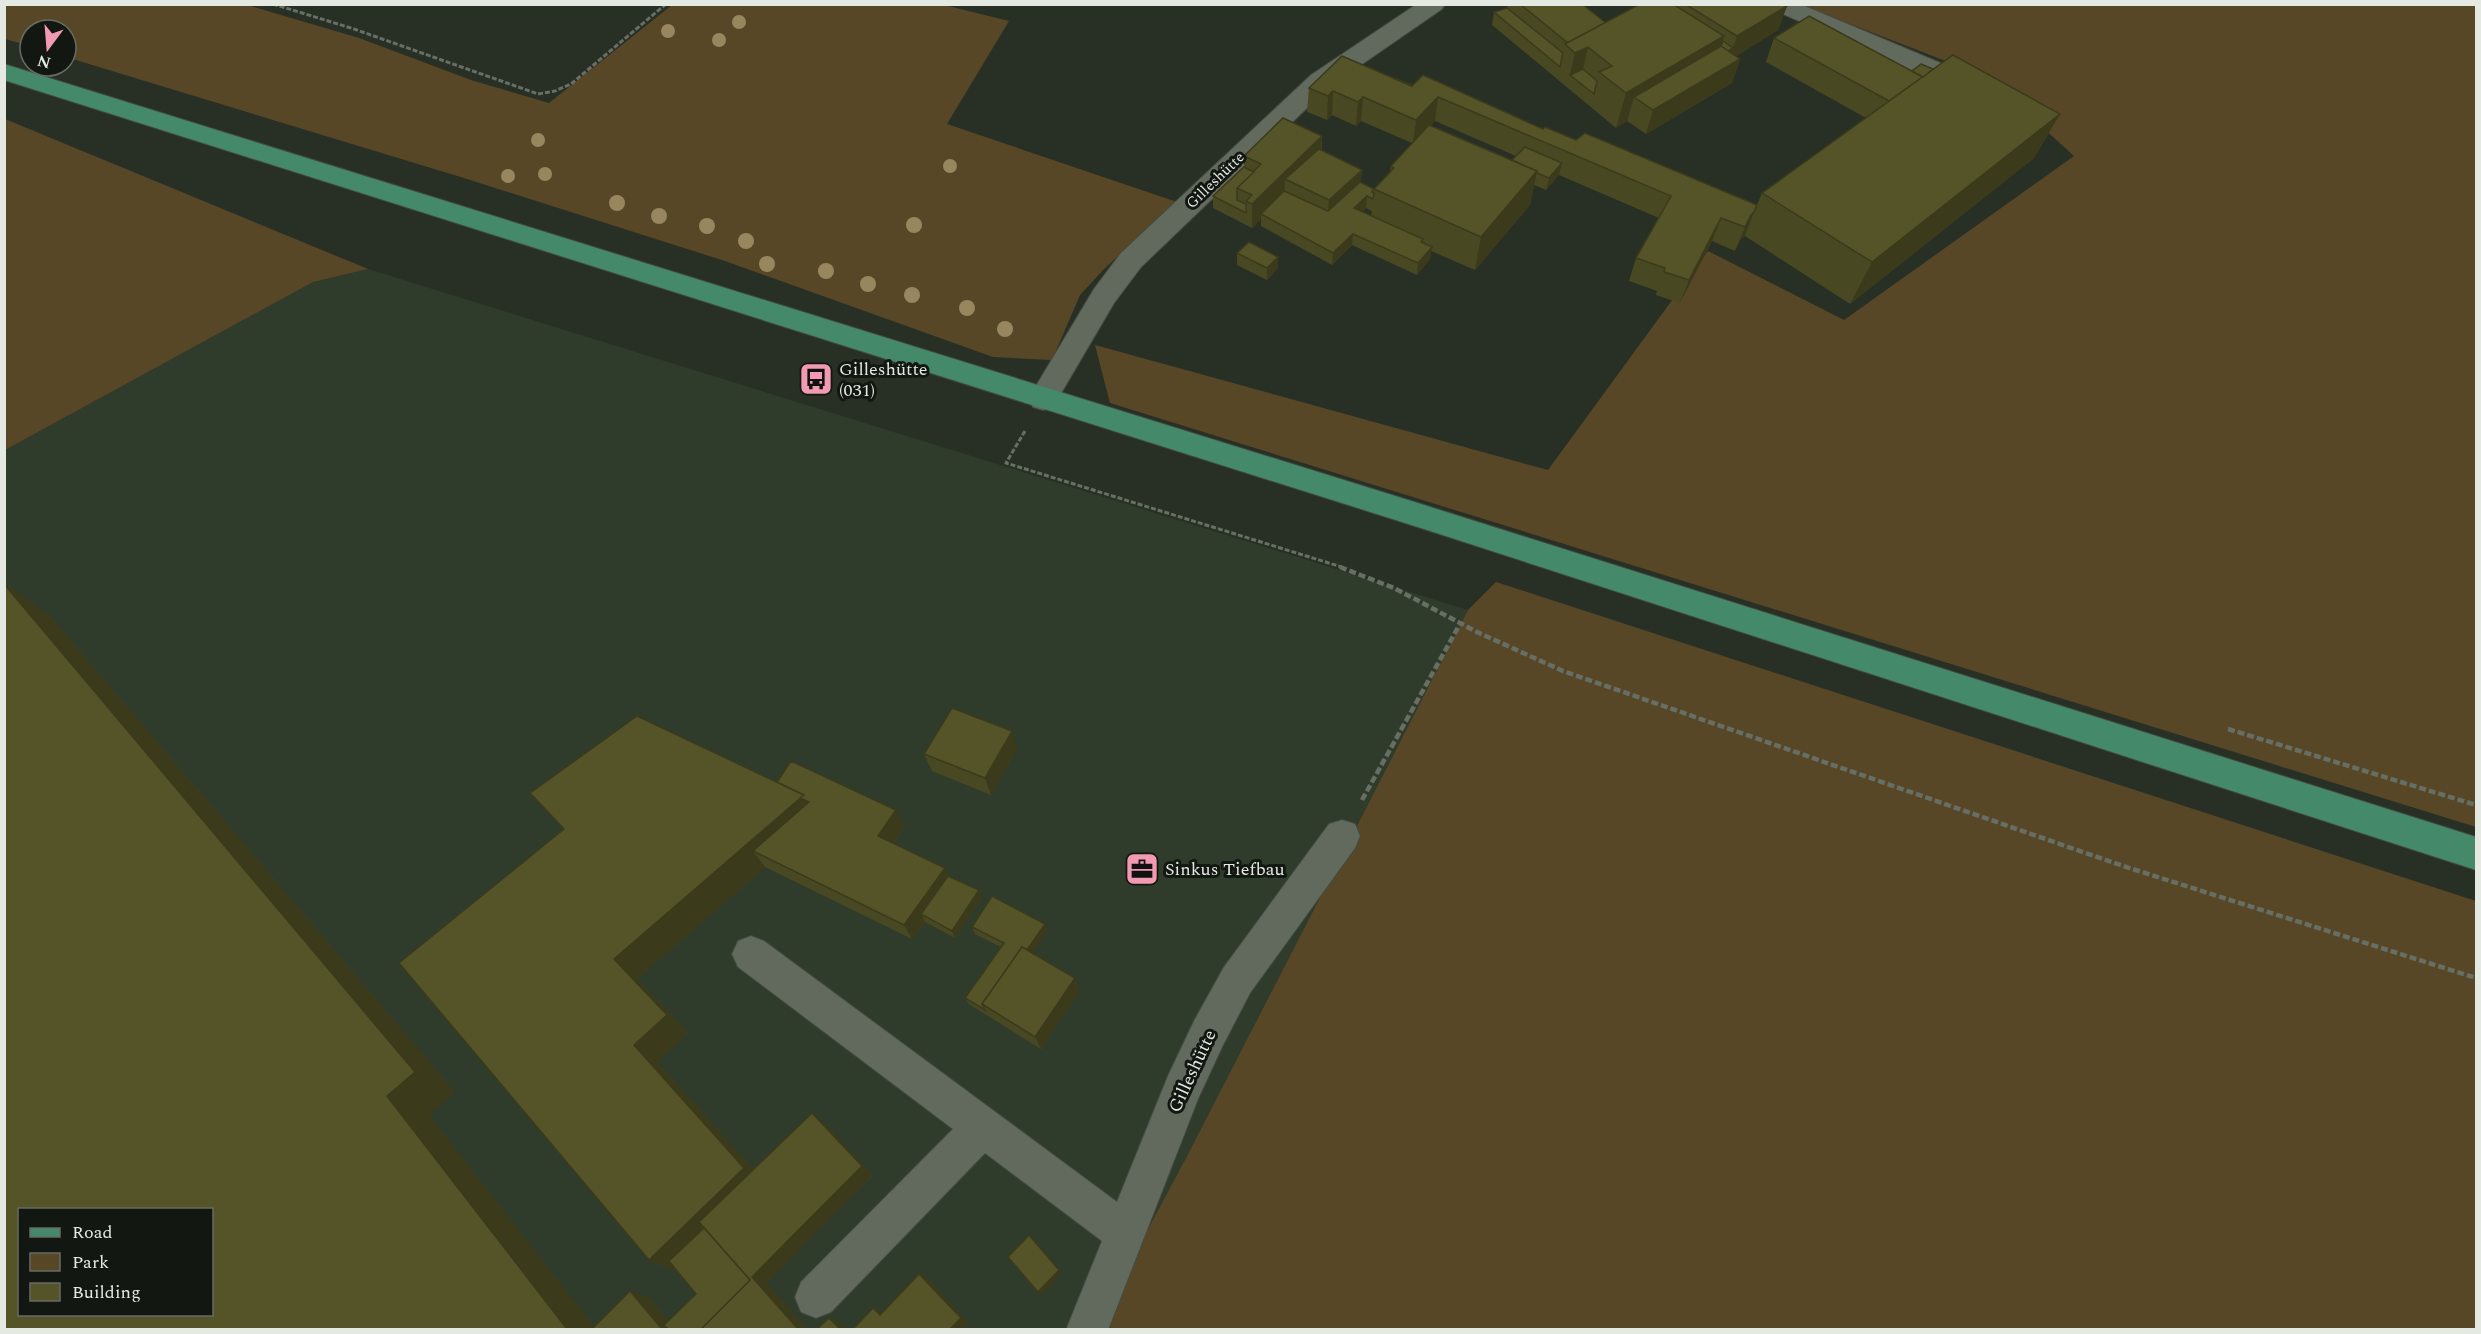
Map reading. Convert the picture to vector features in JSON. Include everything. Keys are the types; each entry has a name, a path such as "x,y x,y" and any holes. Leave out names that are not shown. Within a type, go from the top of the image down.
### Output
{"main road":[{"path":"4,72 1466,531 2476,854"}],"street":[{"name":"Gilleshütte","path":"1043,399 1104,296 1131,260 1320,81 1434,4"},
{"path":"1779,4 1986,92"},
{"name":"Gilleshütte","path":"1087,1329 1182,1090 1237,980 1342,836"},
{"path":"750,954 1124,1232"},
{"path":"816,1297 983,1127"}],"path":[{"path":"273,4 328,20 505,85 538,94 555,91 571,84 666,4"},
{"path":"1043,399 1006,464 1351,570 1394,588 1516,650 1563,670 1906,792 2124,866 2476,978"},
{"path":"1342,836 1461,622"}],"shaded area":[{"path":"368,269 1468,610 1187,1156 1094,1329 5,1330 5,450 313,282"}],"green space":[{"path":"4,5 247,5 359,38 471,80 549,103 672,5 944,5 1009,21 947,124 1177,202 1104,269 1080,295 1052,360 993,357 725,261 464,178 78,61 78,18 18,18 18,43 5,39"},
{"path":"1801,5 2476,5 2476,827 1110,403 1095,345 1548,470 1708,251 1844,320 2074,156 1987,77"},
{"path":"5,119 368,269 313,282 5,450"},
{"path":"1496,582 2476,901 2476,1329 1094,1330 1187,1156 1468,610"}],"building":[{"path":"1520,4 1582,4 1606,23 1568,43"},
{"path":"1640,4 1673,4 1724,36 1626,93 1599,72 1612,66 1588,47 1575,53 1565,44"},
{"path":"1685,4 1785,4 1787,6 1737,36"},
{"path":"1507,8 1563,53 1560,67 1494,12"},
{"path":"1809,16 1923,77 1889,101 1774,38"},
{"path":"1723,41 1733,48 1728,51 1721,46"},
{"path":"1721,46 1740,59 1653,110 1634,97"},
{"path":"1953,55 2060,114 1872,262 1762,193"},
{"path":"1342,56 1412,86 1423,75 1543,129 1545,127 1576,140 1585,133 1757,205 1745,227 1721,218 1689,280 1664,272 1665,268 1636,258 1671,196 1438,97 1416,120 1363,97 1358,102 1333,91 1328,96 1309,88"},
{"path":"1921,64 1933,69 1923,77 1912,71"},
{"path":"1583,69 1597,81 1594,94 1570,75"},
{"path":"1283,118 1322,136 1252,204 1246,201 1252,195 1237,188 1261,164 1244,156"},
{"path":"1429,125 1537,171 1481,237 1374,189 1394,168 1391,166"},
{"path":"1525,147 1562,163 1549,178 1537,173 1512,160"},
{"path":"1319,149 1362,170 1329,200 1285,179"},
{"path":"1244,167 1254,172 1237,188 1237,200 1246,204 1246,213 1213,196"},
{"path":"1360,182 1374,189 1373,199 1367,196 1354,208 1423,239 1421,242 1432,247 1418,263 1353,234 1333,253 1261,214 1284,191 1328,211"},
{"path":"1249,242 1278,257 1267,268 1237,253"},
{"path":"4,584 415,1072 387,1096 567,1329 4,1329"},
{"path":"952,708 1012,731 985,778 924,754"},
{"path":"637,716 804,795 614,959 667,1015 634,1045 744,1168 649,1260 399,963 564,829 530,793"},
{"path":"791,761 896,810 878,836 945,868 904,925 753,851 809,802 800,798 804,795 777,782"},
{"path":"948,876 979,890 952,931 921,914"},
{"path":"992,896 1045,924 1027,950 1022,947 982,1004 985,1010 965,998 1004,943 972,927"},
{"path":"1022,947 1075,978 1035,1037 982,1004"},
{"path":"812,1113 862,1166 752,1277 798,1329 701,1329 750,1280 699,1222"},
{"path":"704,1228 750,1280 701,1329 668,1329 664,1325 696,1294 669,1261"},
{"path":"1029,1235 1059,1270 1038,1292 1008,1257"},
{"path":"919,1274 961,1318 950,1329 853,1329 873,1308 880,1315"},
{"path":"630,1291 662,1329 592,1329"},
{"path":"829,1318 840,1329 817,1329"}],"place":[{"name":"Gilleshütte (031)","path":"816,379"},
{"name":"Sinkus Tiefbau","path":"1142,869"}]}
